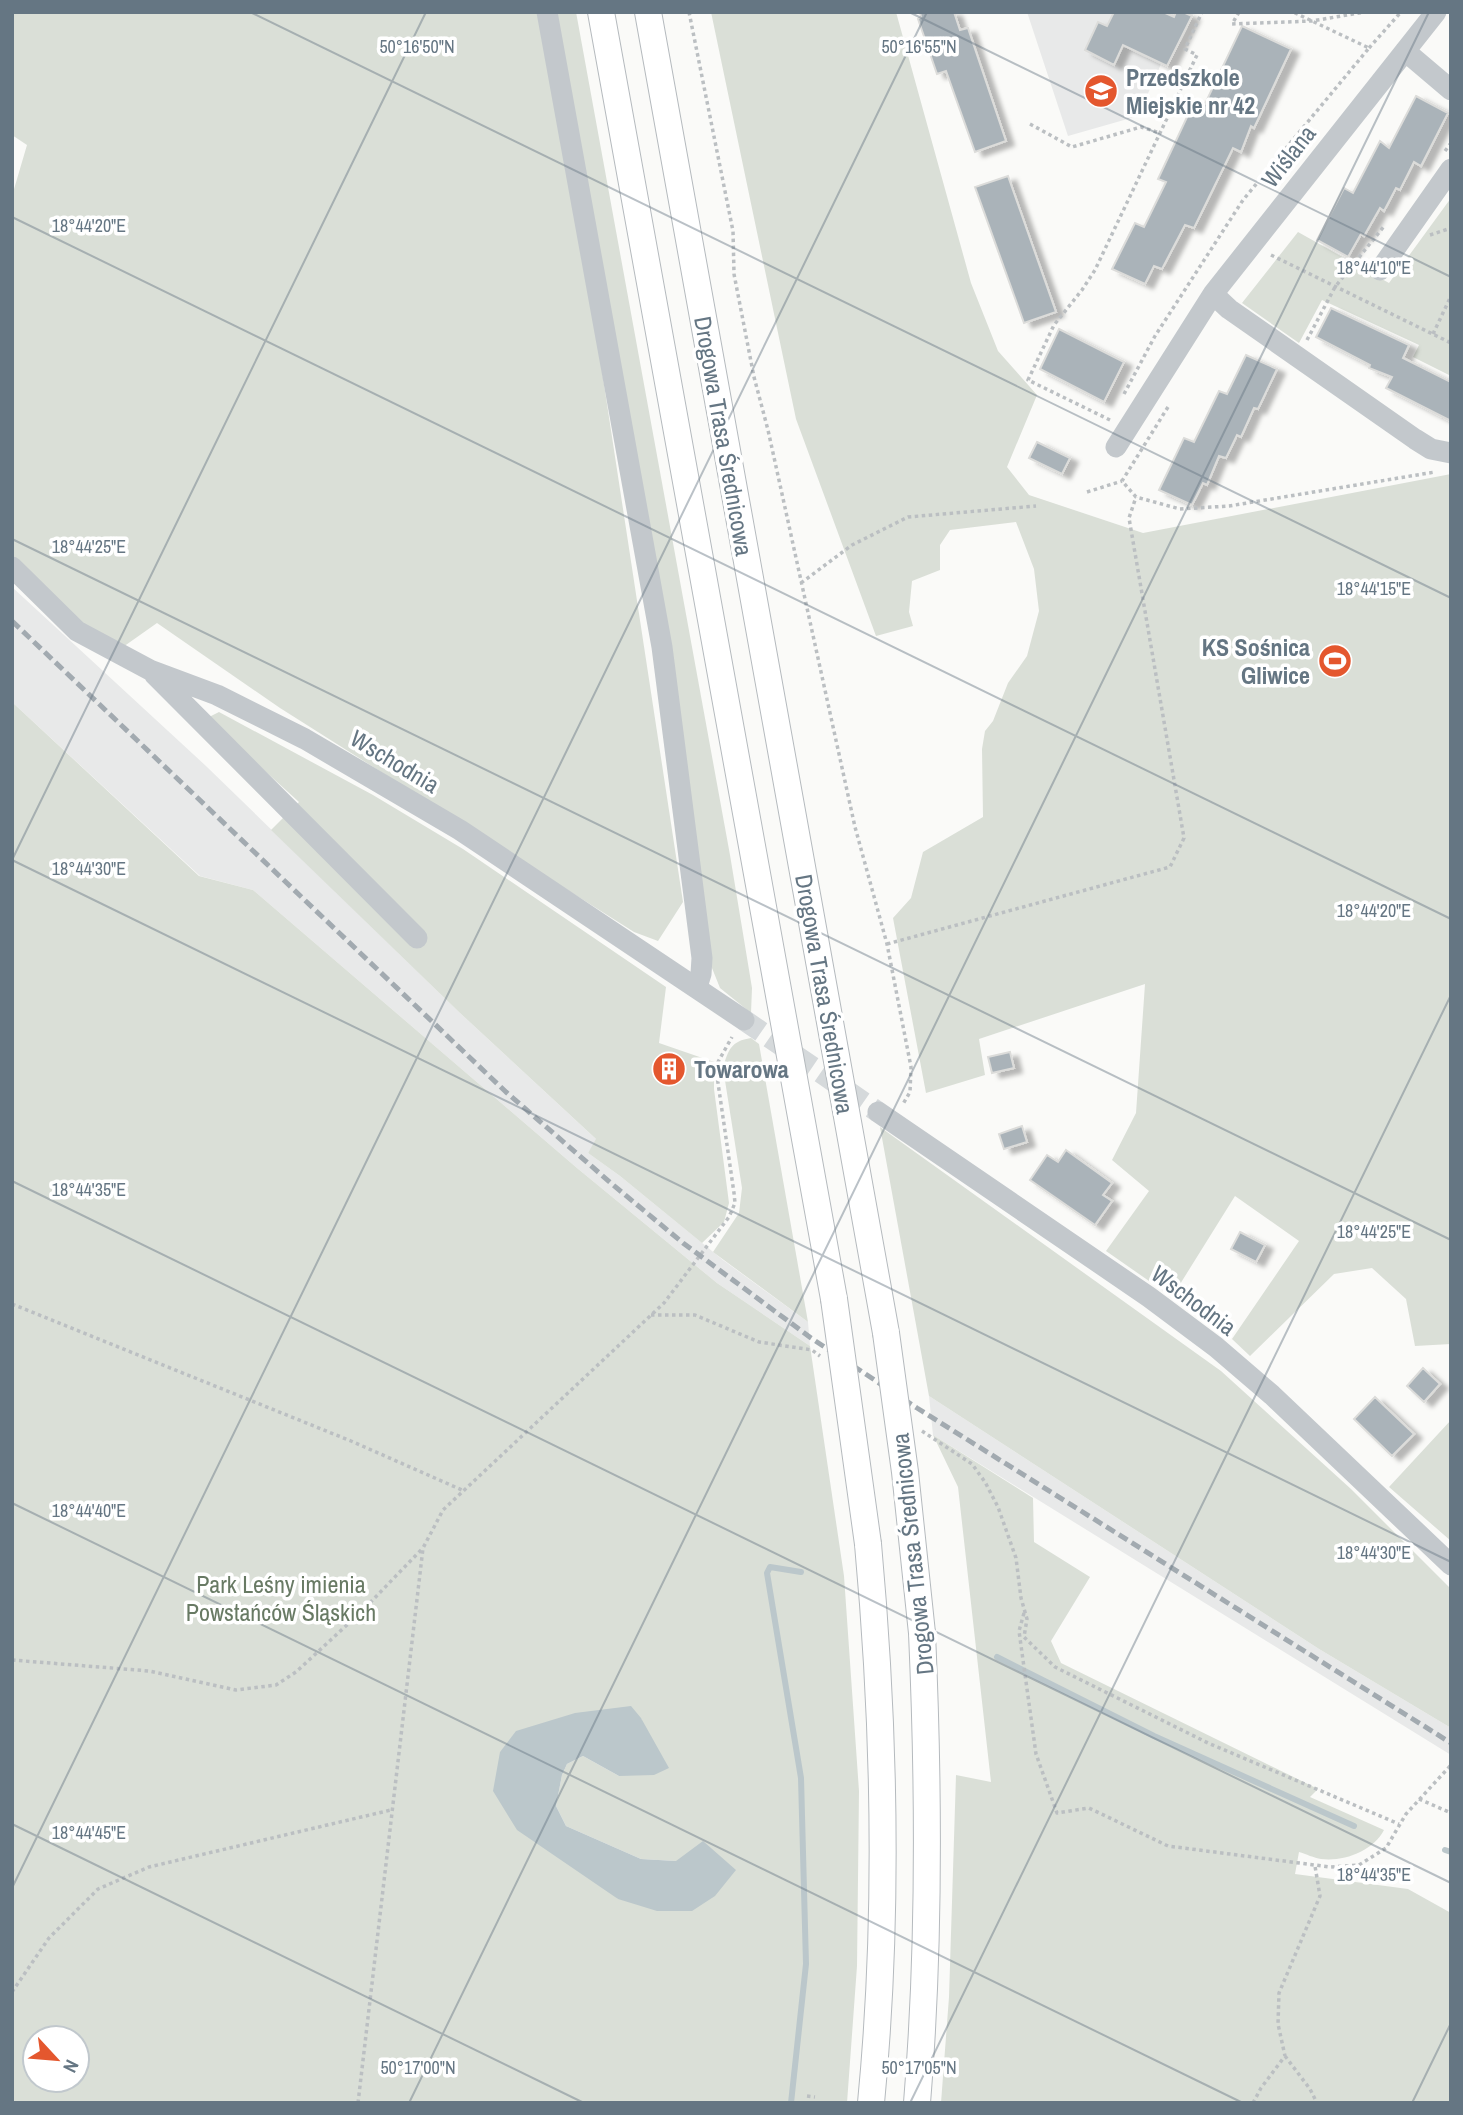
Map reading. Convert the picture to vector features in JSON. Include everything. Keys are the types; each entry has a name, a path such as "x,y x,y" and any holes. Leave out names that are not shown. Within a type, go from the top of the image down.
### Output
{"main road":[{"name":"Drogowa Trasa Średnicowa","path":"601,12 834,1299 868,1544 875,1617 883,1778 883,1903 872,2103"},
{"name":"Drogowa Trasa Średnicowa","path":"648,12 886,1333 905,1472 922,1633 928,1779 925,1983 917,2103"}],"street":[{"path":"547,12 663,647 702,958 697,987"},
{"name":"Wiślana","path":"1110,438 1213,294 1436,12"},
{"path":"1405,51 1451,90"},
{"path":"1380,270 1451,169"},
{"path":"1213,294 1229,309 1415,439 1431,449 1451,453"},
{"name":"Wschodnia","path":"12,568 77,631 150,670 217,695 305,739 460,830 744,1020"},
{"path":"150,670 417,938"},
{"name":"Wschodnia","path":"885,1116 1149,1297 1216,1347 1272,1395 1451,1565"}],"path":[{"path":"689,12 733,231 734,274 751,365 768,430 855,827 887,944 911,1067 910,1092 885,1116"},
{"path":"1110,438 1110,420 1028,380 1054,325 1096,270 1197,55 1185,49 1202,12"},
{"path":"1239,12 1232,24 1312,21 1365,12"},
{"path":"1293,12 1369,48"},
{"path":"1123,396 1155,336 1243,200 1401,12"},
{"path":"1030,124 1072,147 1141,127 1160,133"},
{"path":"1279,245 1271,255 1451,343"},
{"path":"1433,334 1451,296"},
{"path":"1087,492 1122,481 1172,400"},
{"path":"1122,481 1136,497 1180,509 1229,506 1438,471"},
{"path":"887,944 1170,867 1184,838 1129,518 1136,497"},
{"path":"801,583 852,545 908,517 1036,506"},
{"path":"12,1660 149,1671 236,1690 275,1685 296,1672 362,1611 423,1548 443,1510 462,1490 664,1303 729,1217 735,1203 717,1076 718,1062 744,1020"},
{"path":"12,1304 351,1441 462,1490"},
{"path":"651,1315 695,1315 758,1342 811,1350 822,1358"},
{"path":"921,1430 972,1464 985,1482 1008,1532 1016,1558 1027,1619 1024,1637 1055,1667 1208,1743 1399,1824"},
{"path":"358,2103 423,1548"},
{"path":"1025,1610 1019,1631 1036,1754 1057,1814 1089,1808 1168,1846 1314,1866 1359,1865 1386,1848 1399,1824 1451,1765"},
{"path":"1419,1799 1451,1813"},
{"path":"12,1992 49,1938 98,1889 149,1867 391,1810"},
{"path":"1314,1866 1320,1896 1279,1993 1278,2024 1285,2056 1317,2103"},
{"path":"1253,2103 1285,2056"},
{"path":"807,2096 815,2097"}],"shaded area":[{"name":"Przedszkole Miejskie nr 42","path":"1027,12 1194,12 1167,66 1161,64 1138,116 1068,136"},
{"path":"12,587 206,766 460,1013 597,1140 588,1153 723,1260 808,1322 810,1346 717,1283 577,1168 253,890 200,876 12,702"},
{"path":"929,1396 1319,1649 1451,1728 1451,1755 933,1435"},
{"path":"631,1706 641,1718 669,1768 654,1775 619,1776 583,1756 567,1764 556,1806 566,1826 641,1859 676,1861 703,1841 736,1870 715,1896 692,1911 657,1911 618,1899 517,1830 493,1791 500,1752 516,1731 575,1713"}],"green space":[{"path":"12,12 537,12 587,273 683,902 658,941 634,932 280,708 157,623 123,647 77,620 12,555 12,196 27,145 12,135"},
{"path":"553,12 576,12 730,855 752,988 751,1013 720,988 710,963"},
{"path":"711,12 896,12 971,283 998,351 1037,395 1007,467 1029,495 1143,533 1451,474 1451,1344 1415,1346 1406,1299 1372,1268 1334,1274 1250,1356 1232,1339 1299,1241 1235,1196 1172,1297 1106,1251 1149,1191 1112,1160 1136,1113 1145,984 979,1039 985,1075 926,1093 893,918 911,898 923,852 983,817 982,749 985,731 993,721 1008,683 1027,656 1039,611 1034,569 1016,522 950,530 940,545 940,570 912,581 909,612 913,626 876,636 796,419"},
{"path":"1451,198 1451,376 1413,357 1419,345 1322,300 1299,343 1242,303 1298,232 1389,283"},
{"name":"Park Leśny imienia Powstańców Śląskich","path":"12,702 199,876 253,890 577,1168 717,1283 810,1346 844,1576 859,1791 857,1966 847,2103 12,2103","holes":["642,1719 619,1776 583,1756 567,1764 556,1806 566,1826 641,1859 676,1861 618,1899 500,1752"]},
{"path":"219,712 373,795 463,849 666,987 659,1043 714,1062 714,1089 729,1203 724,1222 702,1243 588,1153 596,1139 460,1013 271,830 299,802 207,718"},
{"path":"751,1038 759,1044 808,1322 713,1252 739,1213 742,1188 723,1068 731,1047 739,1041"},
{"path":"880,1127 1221,1371 1351,1489 1451,1589 1451,1728 1319,1649 929,1396"},
{"path":"1451,1420 1451,1541 1389,1487"},
{"path":"933,1435 1033,1498 1034,1542 1090,1577 1051,1641 1061,1663 1318,1789 1310,1797 1384,1830 1373,1844 1348,1857 1321,1859 1299,1852 1295,1874 1408,1889 1451,1913 1451,2103 941,2103 949,1997 956,1775 991,1782 958,1487"}],"building":[{"path":"920,12 954,12 960,30 968,28 1006,141 975,152 946,71 937,74 918,19 921,17"},
{"path":"1114,12 1163,12 1174,17 1176,12 1183,12 1192,16 1167,66 1123,45 1114,65 1085,50 1098,22 1107,26"},
{"path":"1242,26 1291,49 1254,128 1251,126 1241,152 1233,148 1194,228 1185,225 1162,269 1154,266 1145,284 1112,269 1135,223 1144,227 1166,182 1158,179 1195,100 1205,104"},
{"path":"1416,96 1448,113 1421,166 1414,162 1400,190 1396,188 1384,211 1380,208 1348,257 1317,240 1344,188 1353,193 1380,141 1389,148"},
{"path":"1008,176 1056,312 1024,323 975,187"},
{"path":"1331,308 1409,345 1403,358 1451,382 1451,421 1386,388 1392,377 1369,368 1370,365 1316,337"},
{"path":"1059,329 1124,362 1104,402 1040,369"},
{"path":"1246,355 1277,369 1241,437 1237,435 1226,458 1219,456 1207,485 1203,483 1192,505 1159,490 1184,438 1194,442 1219,391 1227,394"},
{"path":"1037,442 1070,458 1062,474 1029,458"},
{"path":"1010,1052 1014,1068 992,1073 988,1057"},
{"path":"1022,1126 1027,1142 1004,1149 999,1134"},
{"path":"1066,1150 1112,1183 1103,1195 1112,1201 1095,1225 1030,1180 1047,1155 1058,1162"},
{"path":"1240,1232 1265,1245 1256,1262 1231,1249"},
{"path":"1423,1368 1440,1384 1424,1402 1407,1386"},
{"path":"1375,1397 1414,1434 1392,1456 1354,1419"}],"waterway":[{"path":"791,2103 806,1964 801,1778 767,1573 770,1567 801,1572"},
{"path":"997,1657 1154,1736 1354,1826"},
{"path":"1445,1850 1451,1852"}],"tunnel":[{"path":"744,1020 878,1112"}],"railway":[{"path":"12,621 506,1092 683,1243 811,1338 917,1408 1451,1743"}],"place":[{"name":"Przedszkole Miejskie nr 42","path":"1101,91"},
{"name":"KS Sośnica Gliwice","path":"1335,661"},
{"name":"Towarowa","path":"669,1069"}]}
